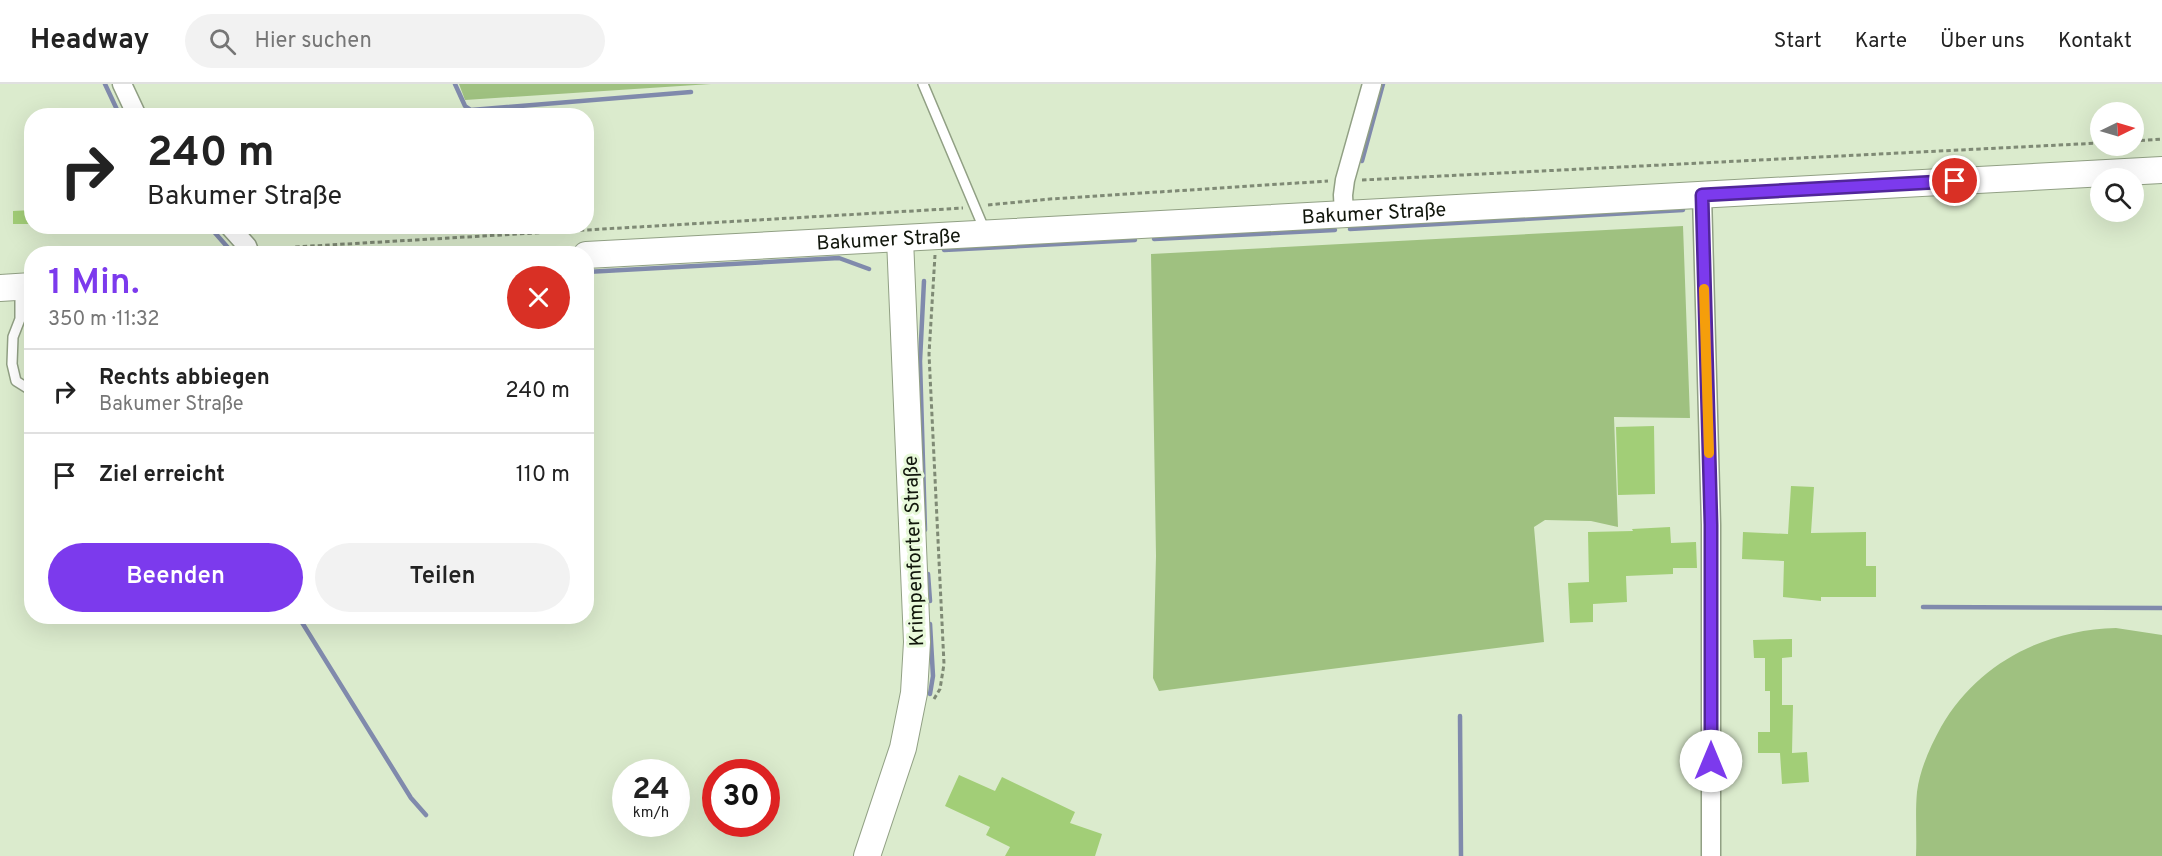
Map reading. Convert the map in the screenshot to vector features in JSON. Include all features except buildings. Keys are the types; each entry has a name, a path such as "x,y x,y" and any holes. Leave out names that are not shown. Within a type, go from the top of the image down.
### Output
{"main road":[{"name":"Bakumer Straße","path":"594,255 2162,170"},
{"name":"Krimpenforter Straße","path":"867,856 903,748 914,693 917,642 900,239"}],"street":[{"path":"122,84 133,108"},
{"path":"1344,214 1345,180 1371,84"},
{"path":"1702,195 1711,525 1712,856"},
{"path":"236,234 247,246"}],"lane":[{"path":"923,84 986,233"},
{"path":"17,287 20,319 13,337 12,364 16,381 24,386"}],"path":[{"path":"2144,140 2162,139"},
{"path":"594,230 923,212 1050,199 1345,180 2090,143"},
{"path":"313,246 528,234"},
{"path":"936,236 929,354 944,664"}],"green space":[{"path":"459,84 711,84 465,100"},
{"path":"1683,226 1690,418 1614,417 1618,527 1591,521 1545,520 1534,527 1544,642 1159,691 1153,678 1156,556 1151,254"},
{"path":"2116,628 2162,635 2162,856 1916,856 1916,800 1920,775 1941,727 1956,704 1994,668 2015,654 2063,635"}],"waterway":[{"path":"105,84 116,108"},
{"path":"455,84 468,108"},
{"path":"1362,161 1383,84"},
{"path":"495,108 691,92"},
{"path":"1350,229 1683,210"},
{"path":"1154,239 1335,230"},
{"path":"216,234 226,246"},
{"path":"944,250 1135,240"},
{"path":"594,272 839,258 869,269"},
{"path":"924,281 920,361 925,530"},
{"path":"928,574 930,601"},
{"path":"1923,607 2162,608"},
{"path":"303,624 411,798 426,815"},
{"path":"930,624 933,676 930,694"},
{"path":"1460,716 1461,856"}],"slow traffic":[{"path":"1704,289 1709,453"}],"route":[{"path":"1711,761 1711,525 1702,195 1955,181"}]}
